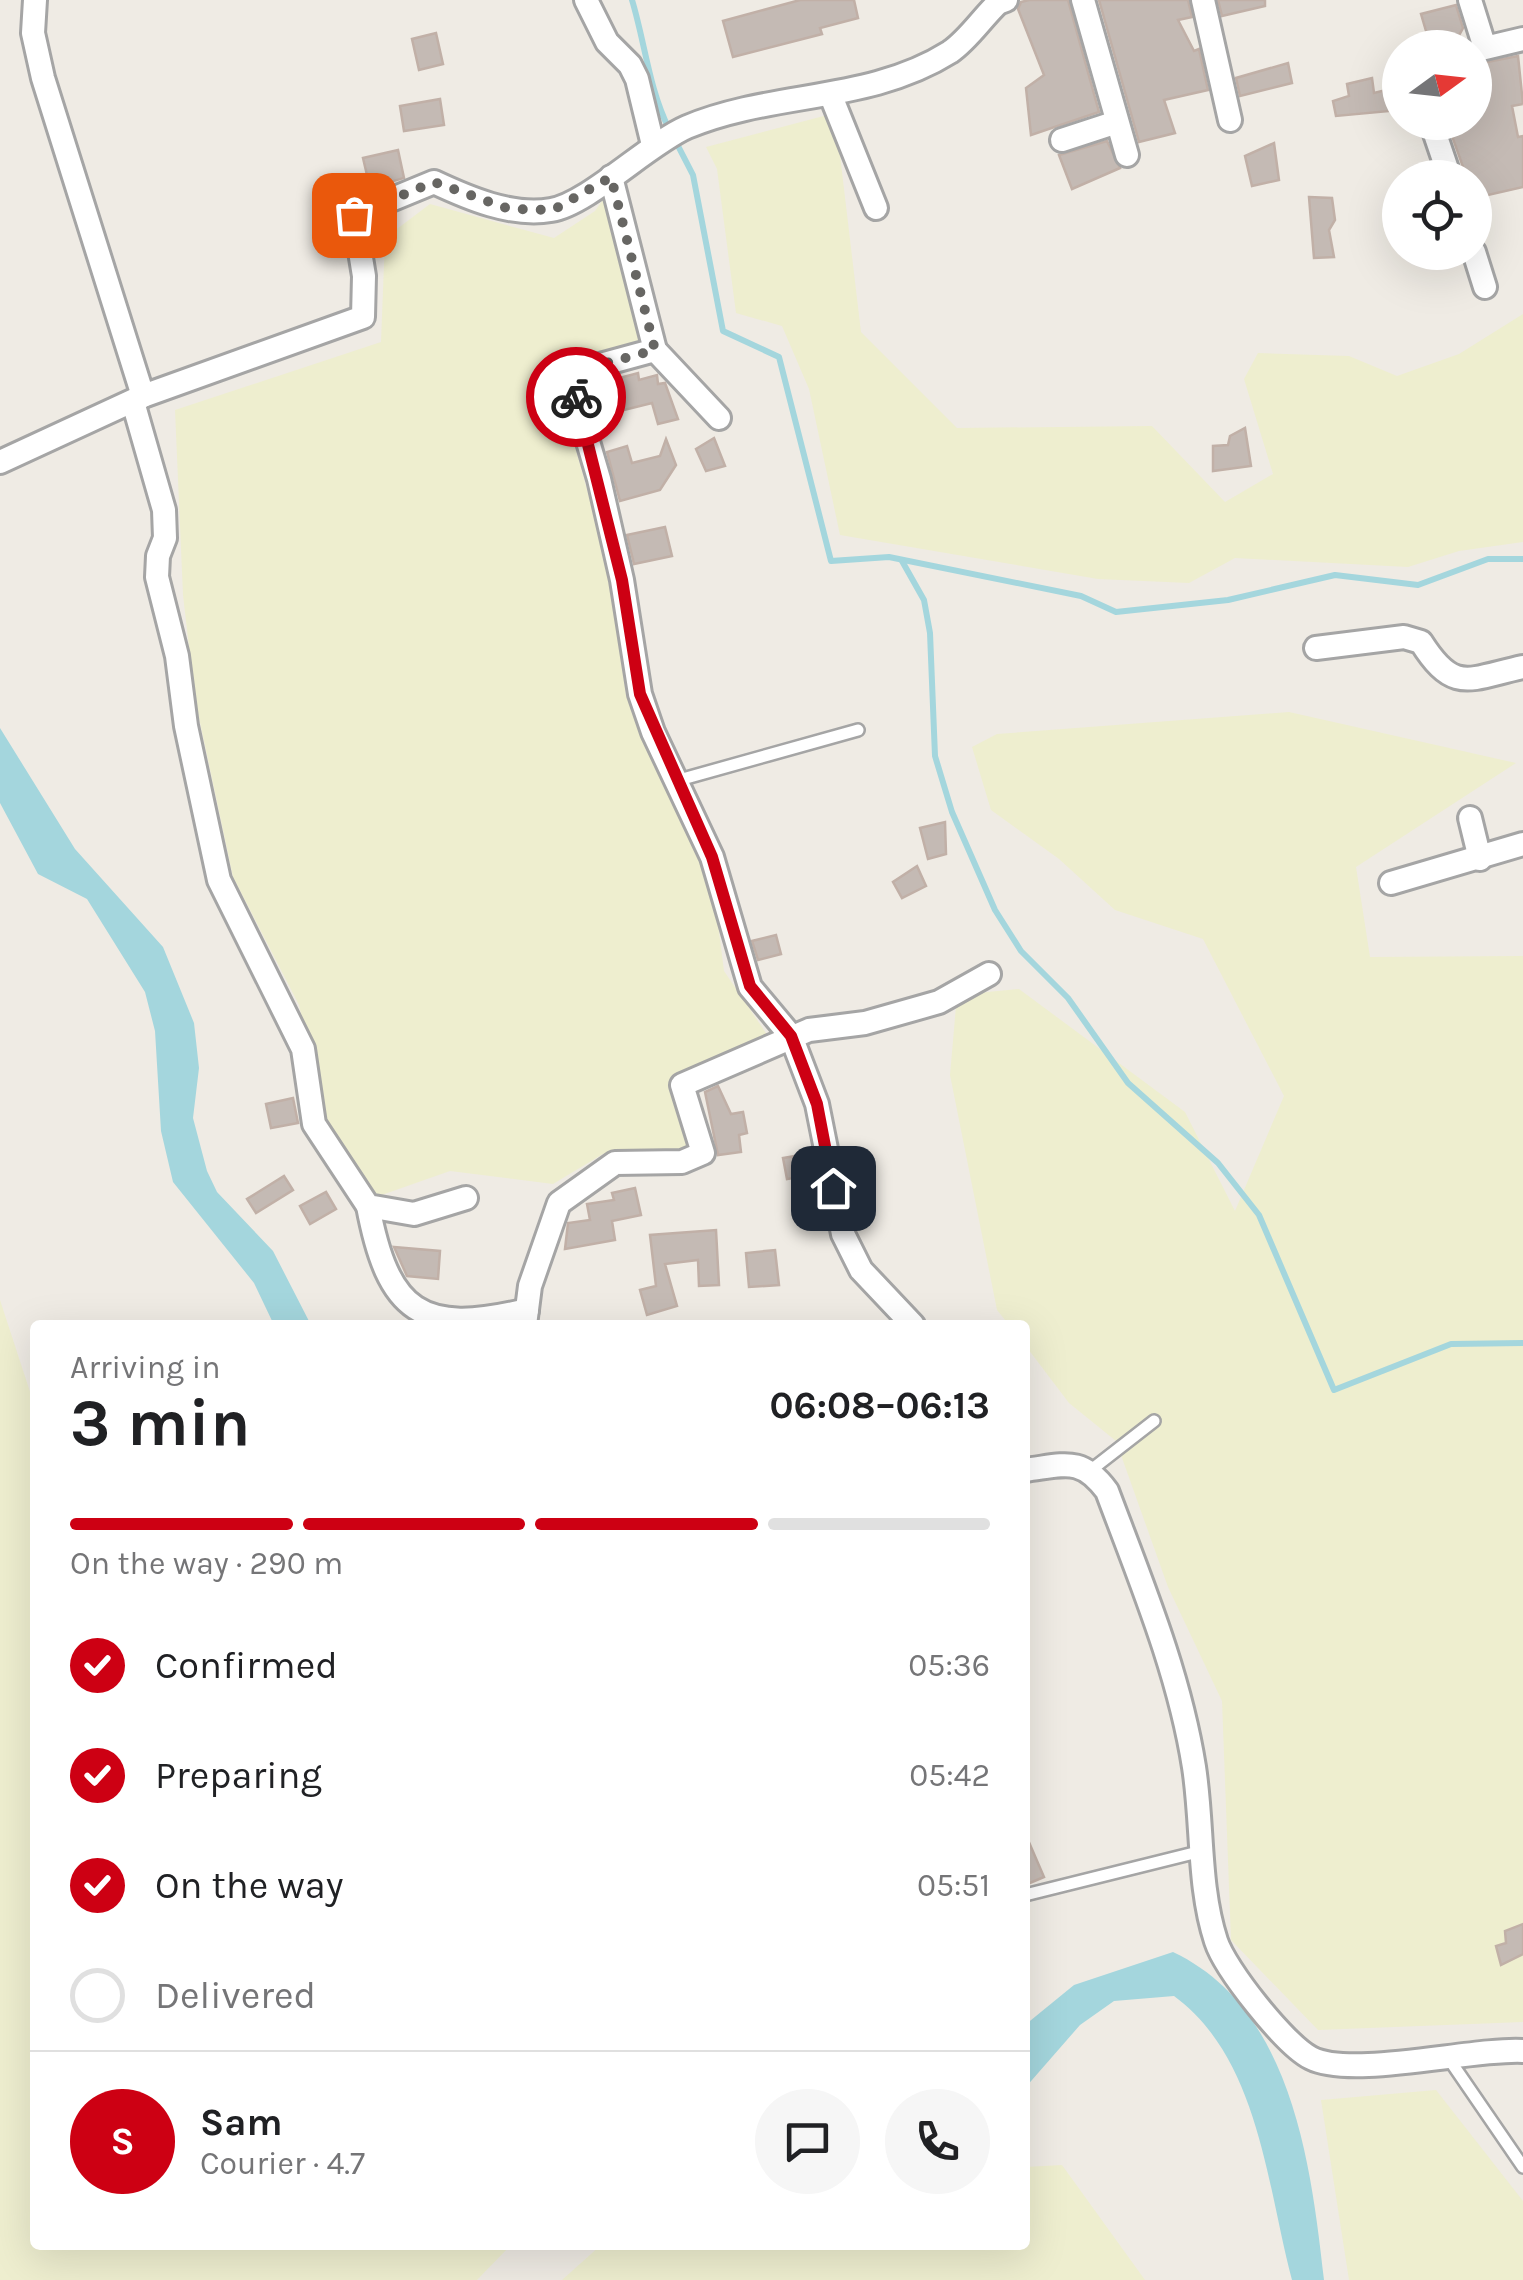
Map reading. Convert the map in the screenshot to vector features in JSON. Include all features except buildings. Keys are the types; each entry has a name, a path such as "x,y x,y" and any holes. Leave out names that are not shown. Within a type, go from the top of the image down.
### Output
{"street":[{"path":"35,0 33,33 43,78 138,399 164,510 166,538 158,556 157,577 177,656 186,726 219,880 303,1049 314,1124 368,1206 377,1253 398,1296 424,1314 450,1320"},
{"path":"586,0 607,42 630,64 669,137"},
{"path":"1083,0 1127,155"},
{"path":"1203,0 1230,120"},
{"path":"1470,0 1476,30"},
{"path":"0,462 138,399 363,317 364,276 354,215 434,182 509,209 553,210 669,137 755,107 832,96 904,77 954,50 1000,1"},
{"path":"1492,46 1523,39"},
{"path":"832,96 876,208"},
{"path":"1062,140 1117,122"},
{"path":"611,177 655,350 719,418"},
{"path":"1480,270 1485,287"},
{"path":"655,350 588,368 575,381 576,401 622,580 640,694 653,732 679,780 712,857 750,986 791,1036 817,1104 843,1234 861,1270 908,1320"},
{"path":"1316,648 1404,636 1421,642 1440,672 1462,680 1523,667"},
{"path":"1470,818 1480,859"},
{"path":"1391,882 1523,844"},
{"path":"486,1320 526,1317 558,1204 615,1164 682,1162 703,1154 682,1085 791,1036 837,1023 865,1023 903,1015 940,1002 990,974"},
{"path":"368,1206 414,1214 466,1198"},
{"path":"1030,1469 1070,1464 1091,1470 1107,1491 1169,1657 1194,1767 1217,1946 1282,2038 1313,2060 1344,2064 1523,2051"}],"lane":[{"path":"679,780 858,730"},
{"path":"1091,1470 1154,1421"},
{"path":"1030,1893 1202,1851"},
{"path":"1450,2059 1523,2167"}],"green space":[{"path":"835,113 861,332 957,428 1152,426 1225,502 1273,474 1244,379 1258,353 1349,356 1397,376 1459,354 1523,314 1523,542 1459,551 1408,567 1235,558 1189,583 1098,579 840,535 809,389 782,326 736,313 717,169 706,147"},
{"path":"604,198 640,344 580,358 560,392 608,566 626,695 712,877 724,971 768,1036 670,1084 691,1144 678,1150 603,1154 553,1184 450,1171 376,1197 324,1116 299,1005 233,877 195,699 183,595 175,410 381,342 385,238 430,204 554,238 595,211"},
{"path":"1289,712 1516,763 1356,867 1370,957 1523,956 1523,2022 1318,2030 1231,1940 1222,1701 1168,1587 1116,1441 1069,1403 1030,1352 1030,1320 1005,1320 997,1310 950,1075 957,995 1019,989 1185,1112 1235,1211 1284,1096 1203,939 1115,910 1059,859 991,810 972,747 997,734"},
{"path":"0,1300 30,1392 30,2250 506,2250 477,2280 0,2280"},
{"path":"1436,2090 1523,2201 1523,2280 1349,2280 1321,2100"},
{"path":"1062,2165 1145,2280 562,2280 595,2250 1030,2250 1030,2167"}],"water":[{"path":"0,728 75,849 163,947 194,1023 199,1068 193,1118 207,1171 217,1192 273,1251 308,1320 272,1320 254,1283 173,1182 161,1131 155,1031 145,992 87,899 38,874 0,803"},
{"path":"1173,1952 1213,1977 1245,2011 1270,2050 1302,2140 1324,2280 1292,2280 1256,2126 1242,2088 1225,2053 1202,2022 1174,1996 1114,2001 1080,2025 1030,2082 1030,2021 1074,1985"}],"waterway":[{"path":"632,0 652,82 669,129"},
{"path":"675,140 693,175 723,331 779,357 831,561 889,557 1081,596 1116,612 1228,600 1335,575 1418,585 1488,559 1523,559"},
{"path":"902,561 924,600 930,633 935,756 952,812 995,910 1021,951 1068,998 1128,1083 1218,1163 1259,1215 1334,1390 1451,1344 1523,1343"}],"way so far":[{"path":"354,215 434,182 509,209 553,210 611,177 655,350 588,368 575,381 576,397"}],"route":[{"path":"576,397 622,580 640,694 653,732 679,780 712,857 750,986 791,1036 817,1104 830,1154 833,1188"}]}
